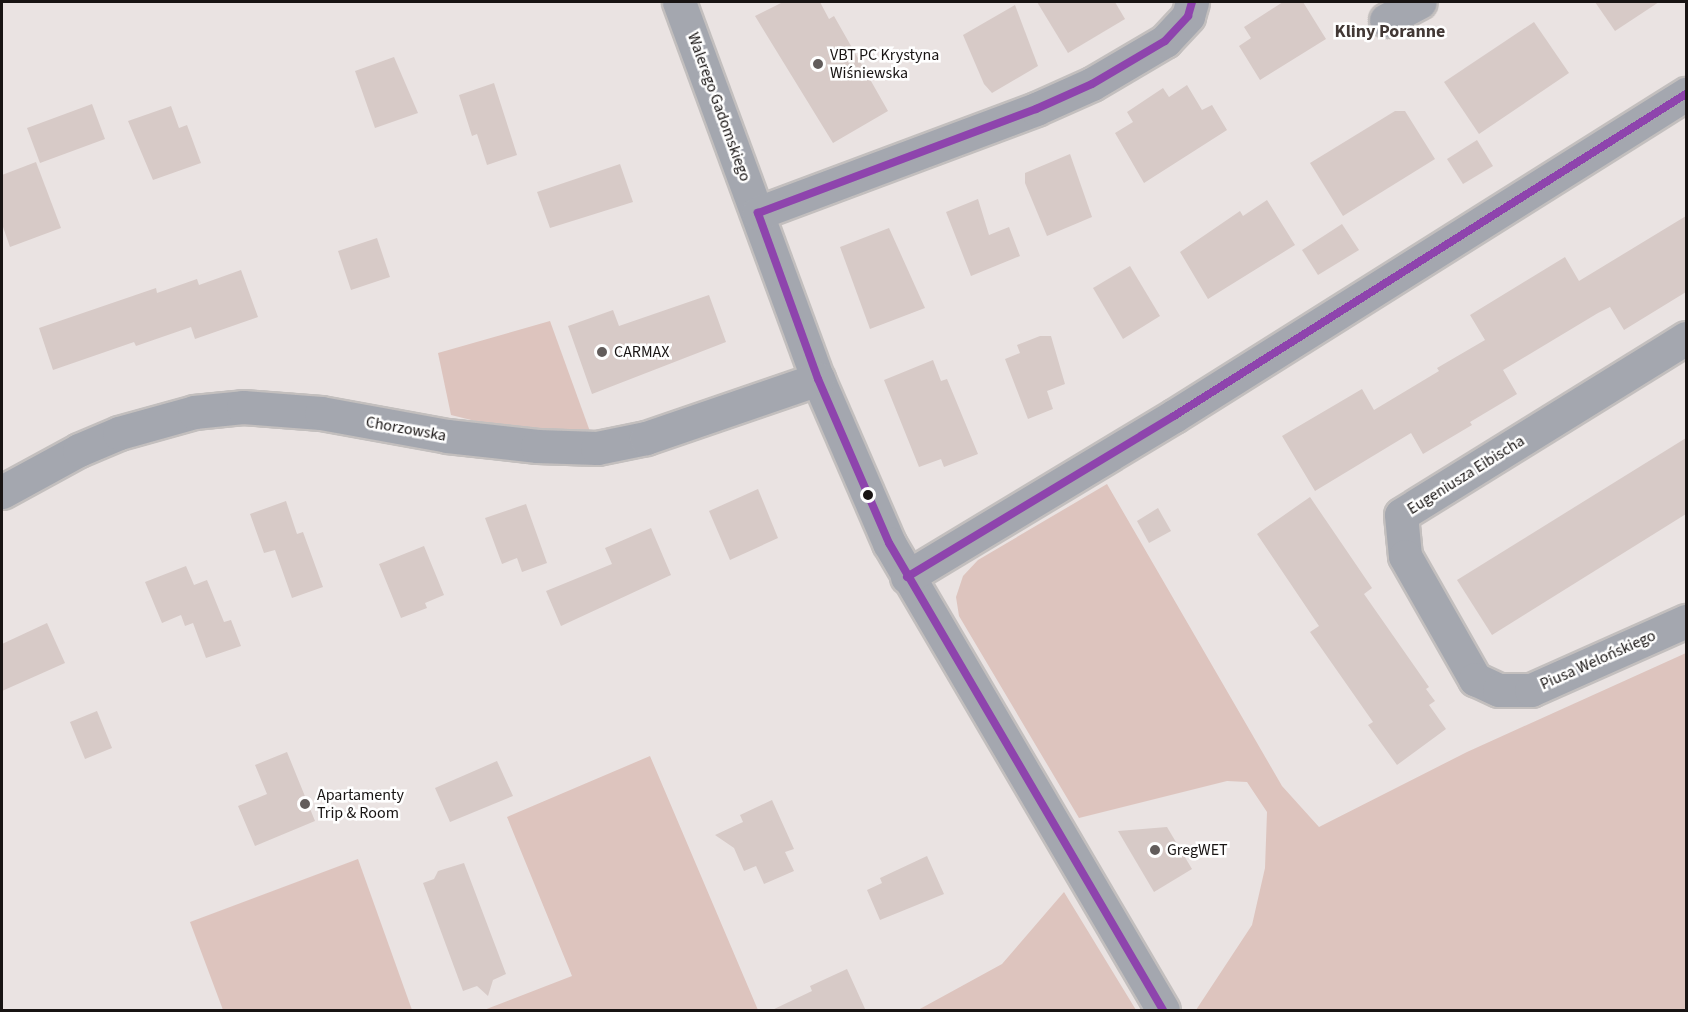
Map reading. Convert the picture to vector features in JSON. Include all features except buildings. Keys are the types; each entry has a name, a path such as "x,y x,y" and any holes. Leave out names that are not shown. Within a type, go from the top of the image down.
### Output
{"street":[{"name":"Walerego Gadomskiego","path":"680,2 818,380 906,577 1163,1011"},
{"path":"758,213 1092,84 1165,41 1188,16 1192,2"},
{"path":"1386,20 1420,2"},
{"path":"906,577 1174,416 1686,94"},
{"name":"Eugeniusza Eibischa","path":"1475,679 1405,556 1401,515 1686,338"},
{"name":"Chorzowska","path":"2,492 89,446 194,412 243,408 321,413 447,436 537,447 597,448 657,434 818,380"},
{"name":"Piusa Welońskiego","path":"1475,679 1499,690 1531,690 1686,621"}],"shaded area":[{"path":"550,321 592,437 537,436 451,415 438,353"},
{"path":"1107,484 1282,786 1319,827 1467,752 1686,653 1686,1010 1196,1010 1252,925 1265,868 1267,812 1247,782 1227,781 1079,818 959,616 956,597 963,576 978,560"},
{"path":"650,756 758,1010 484,1010 572,976 507,817"},
{"path":"358,859 412,1010 223,1010 190,922"},
{"path":"1064,892 1136,1010 918,1010 1002,964"}],"transit line":[{"path":"1163,1010 889,543 818,379 758,213 1036,109 1092,84 1165,41 1188,16 1192,2"},
{"path":"907,577 1174,416 1686,94"}],"place":[{"name":"VBT PC Krystyna Wiśniewska","path":"818,64"},
{"name":"CARMAX","path":"602,352"},
{"name":"Apartamenty Trip & Room","path":"305,804"},
{"name":"GregWET","path":"1155,850"}],"district":[{"name":"Kliny Poranne","path":"1390,32"}]}
